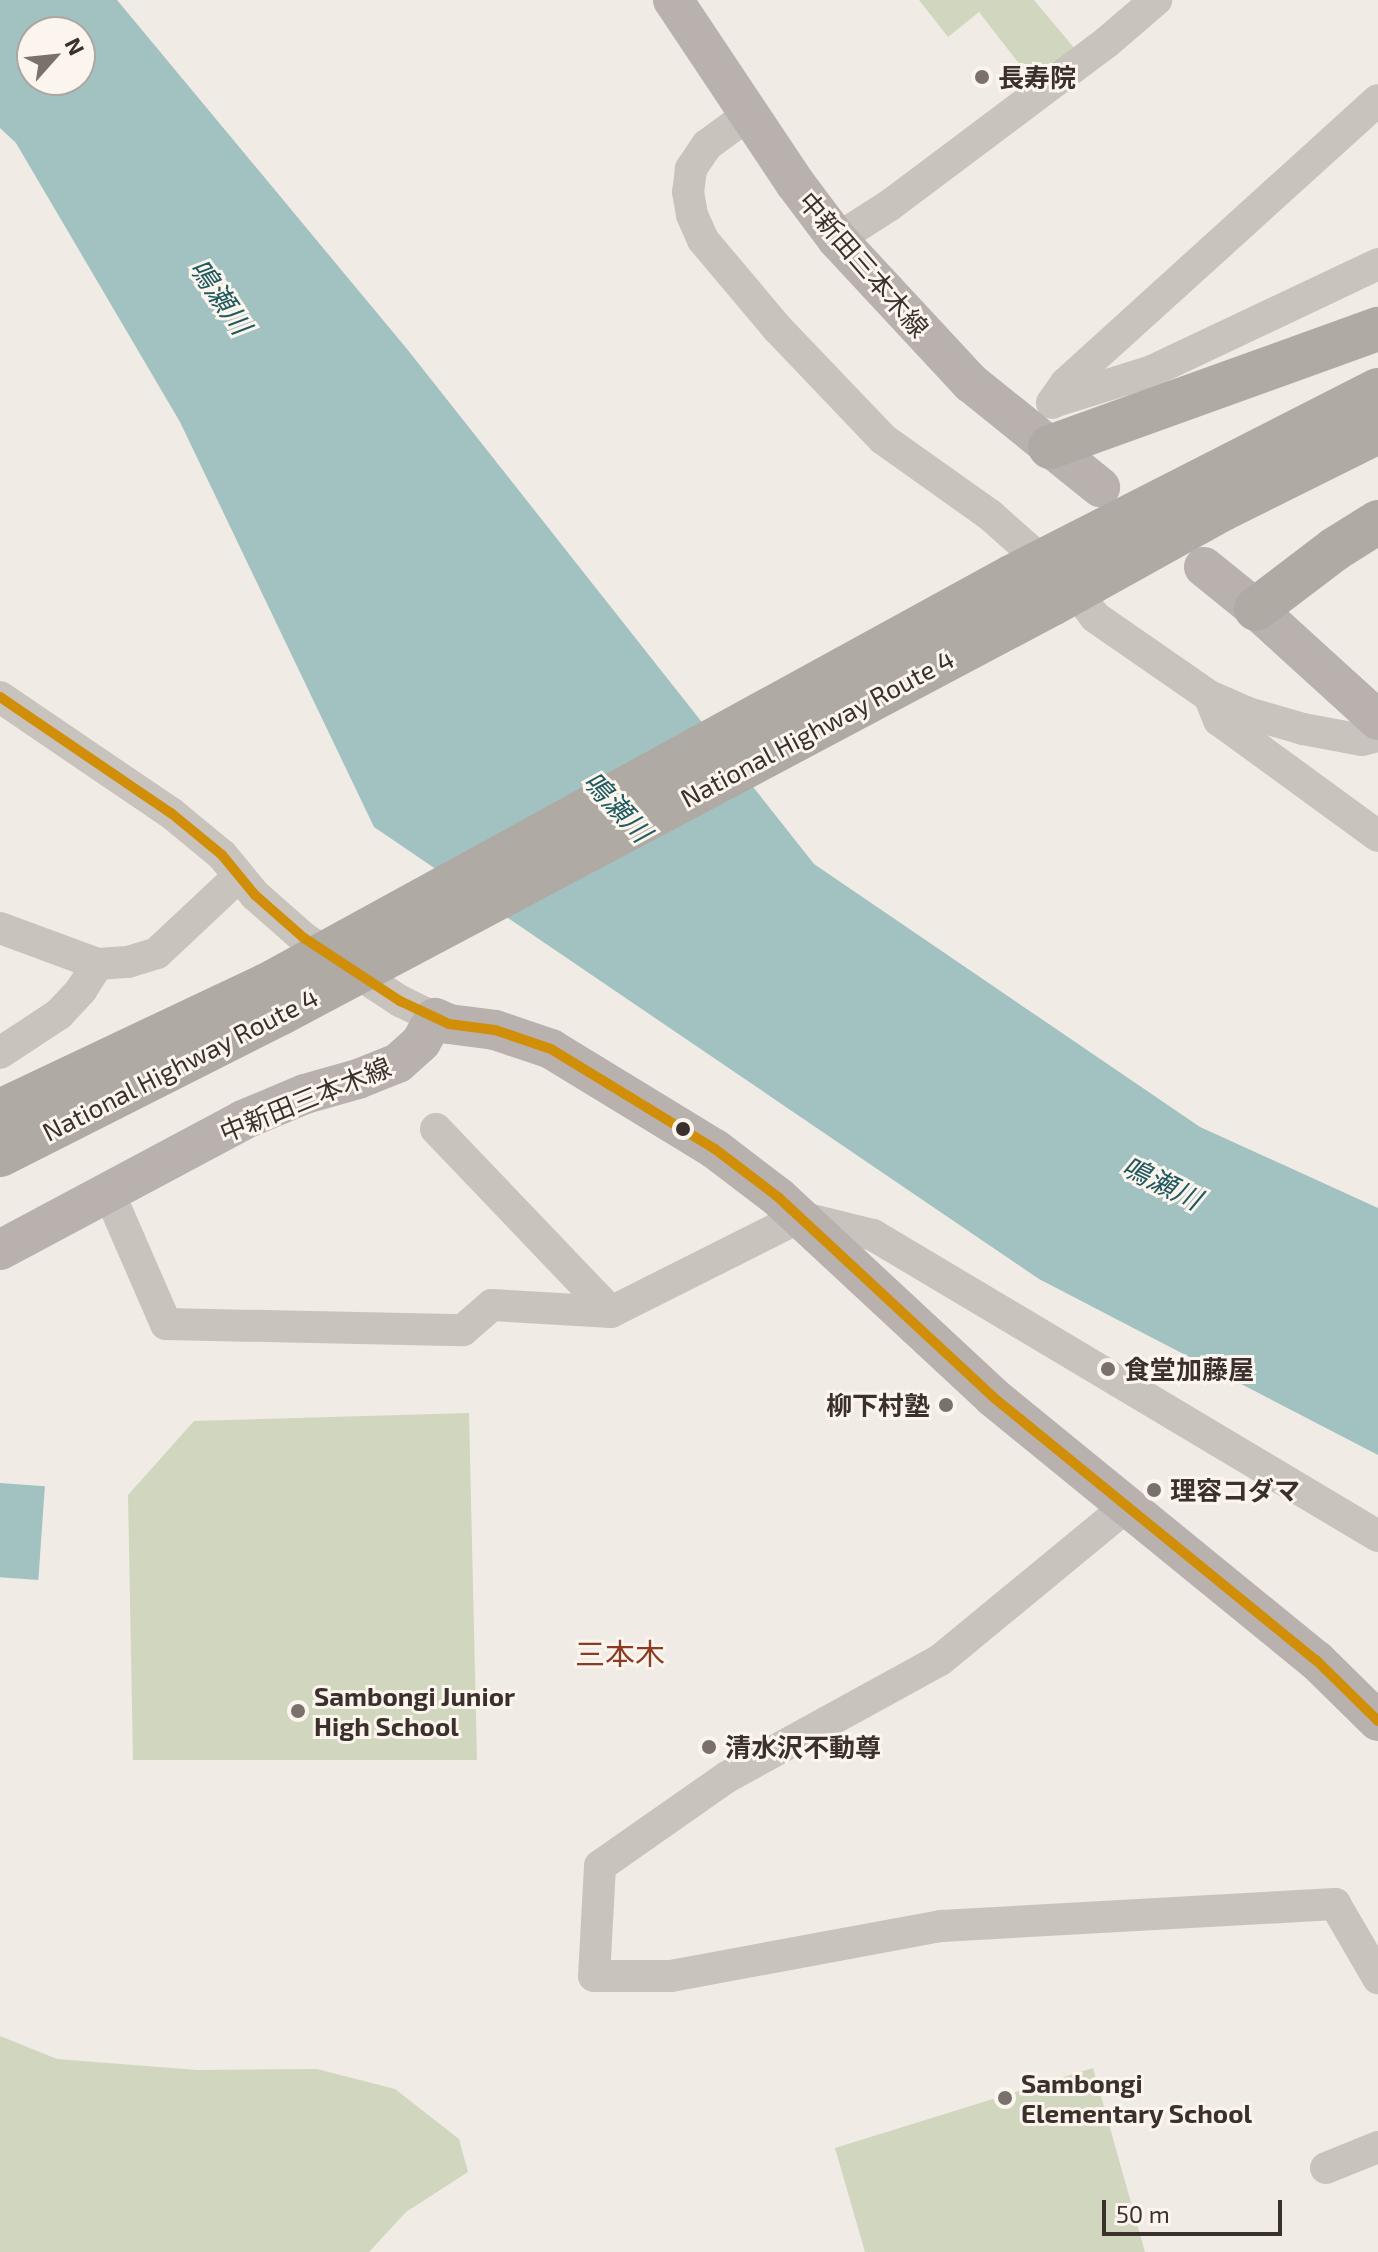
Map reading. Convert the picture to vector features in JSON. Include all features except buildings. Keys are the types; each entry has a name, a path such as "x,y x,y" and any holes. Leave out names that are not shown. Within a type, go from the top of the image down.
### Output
{"highway":[{"path":"1041,425 1378,329"},
{"name":"National Highway Route 4","path":"0,1155 1027,569 1378,390"},
{"name":"National Highway Route 4","path":"0,1111 274,999 1064,597 1223,509 1378,432"},
{"path":"1256,609 1335,549 1378,522"}],"main road":[{"name":"中新田三本木線","path":"673,0 748,115 837,239 971,383 1041,425 1100,487"},
{"path":"1204,567 1256,609 1378,720"},
{"name":"中新田三本木線","path":"0,1250 243,1120 305,1094 398,1063 421,1042 435,1018"},
{"path":"435,1018 449,1024 495,1030 551,1049 715,1149 800,1217 993,1397 1316,1660 1378,1721"}],"street":[{"path":"837,239 890,205 1082,61 1156,0"},
{"path":"1041,425 1066,383 1378,100"},
{"path":"748,115 707,145 691,169 688,192 692,215 703,240 788,340 883,439 1000,522 1027,569"},
{"path":"1041,425 1378,264"},
{"path":"1064,597 1209,696 1248,713 1303,729 1362,740 1378,736"},
{"path":"1209,696 1219,720 1378,836"},
{"path":"0,697 171,813 222,855 255,895 304,938 400,1001 435,1018"},
{"path":"0,928 98,964 128,962 157,953 239,876"},
{"path":"0,1053 59,1014 81,990 98,964"},
{"path":"436,1129 611,1312"},
{"path":"109,1193 166,1324 463,1330 492,1305 611,1312 800,1217 873,1235 1378,1536"},
{"path":"1127,1506 940,1660 727,1777 600,1866 594,1976 671,1976 941,1926 1335,1904 1378,1978"},
{"path":"1326,2168 1378,2147"}],"green space":[{"path":"919,0 1034,0 1075,49 1035,84 979,12 948,37"},
{"path":"469,1413 477,1760 133,1760 128,1495 194,1421"},
{"path":"0,2036 57,2059 197,2070 317,2069 395,2089 459,2139 468,2172 406,2212 369,2252 0,2252"},
{"path":"1093,2068 1145,2252 865,2252 835,2148"}],"water":[{"name":"鳴瀬川","path":"0,0 117,0 407,349 814,864 1200,1127 1378,1208 1378,1455 1039,1279 374,827 180,422 16,143 0,128"},
{"path":"0,1483 45,1486 38,1580 0,1577"}],"transit line":[{"path":"0,697 171,813 222,855 255,895 304,938 400,1001 449,1024 495,1030 551,1049 715,1149 778,1197 993,1397 1316,1660 1378,1721"}],"place":[{"name":"長寿院","path":"982,77"},
{"name":"食堂加藤屋","path":"1108,1369"},
{"name":"柳下村塾","path":"946,1405"},
{"name":"理容コダマ","path":"1154,1490"},
{"name":"Sambongi Junior High School","path":"298,1711"},
{"name":"清水沢不動尊","path":"709,1747"},
{"name":"Sambongi Elementary School","path":"1005,2098"}],"district":[{"name":"三本木","path":"620,1653"}]}
